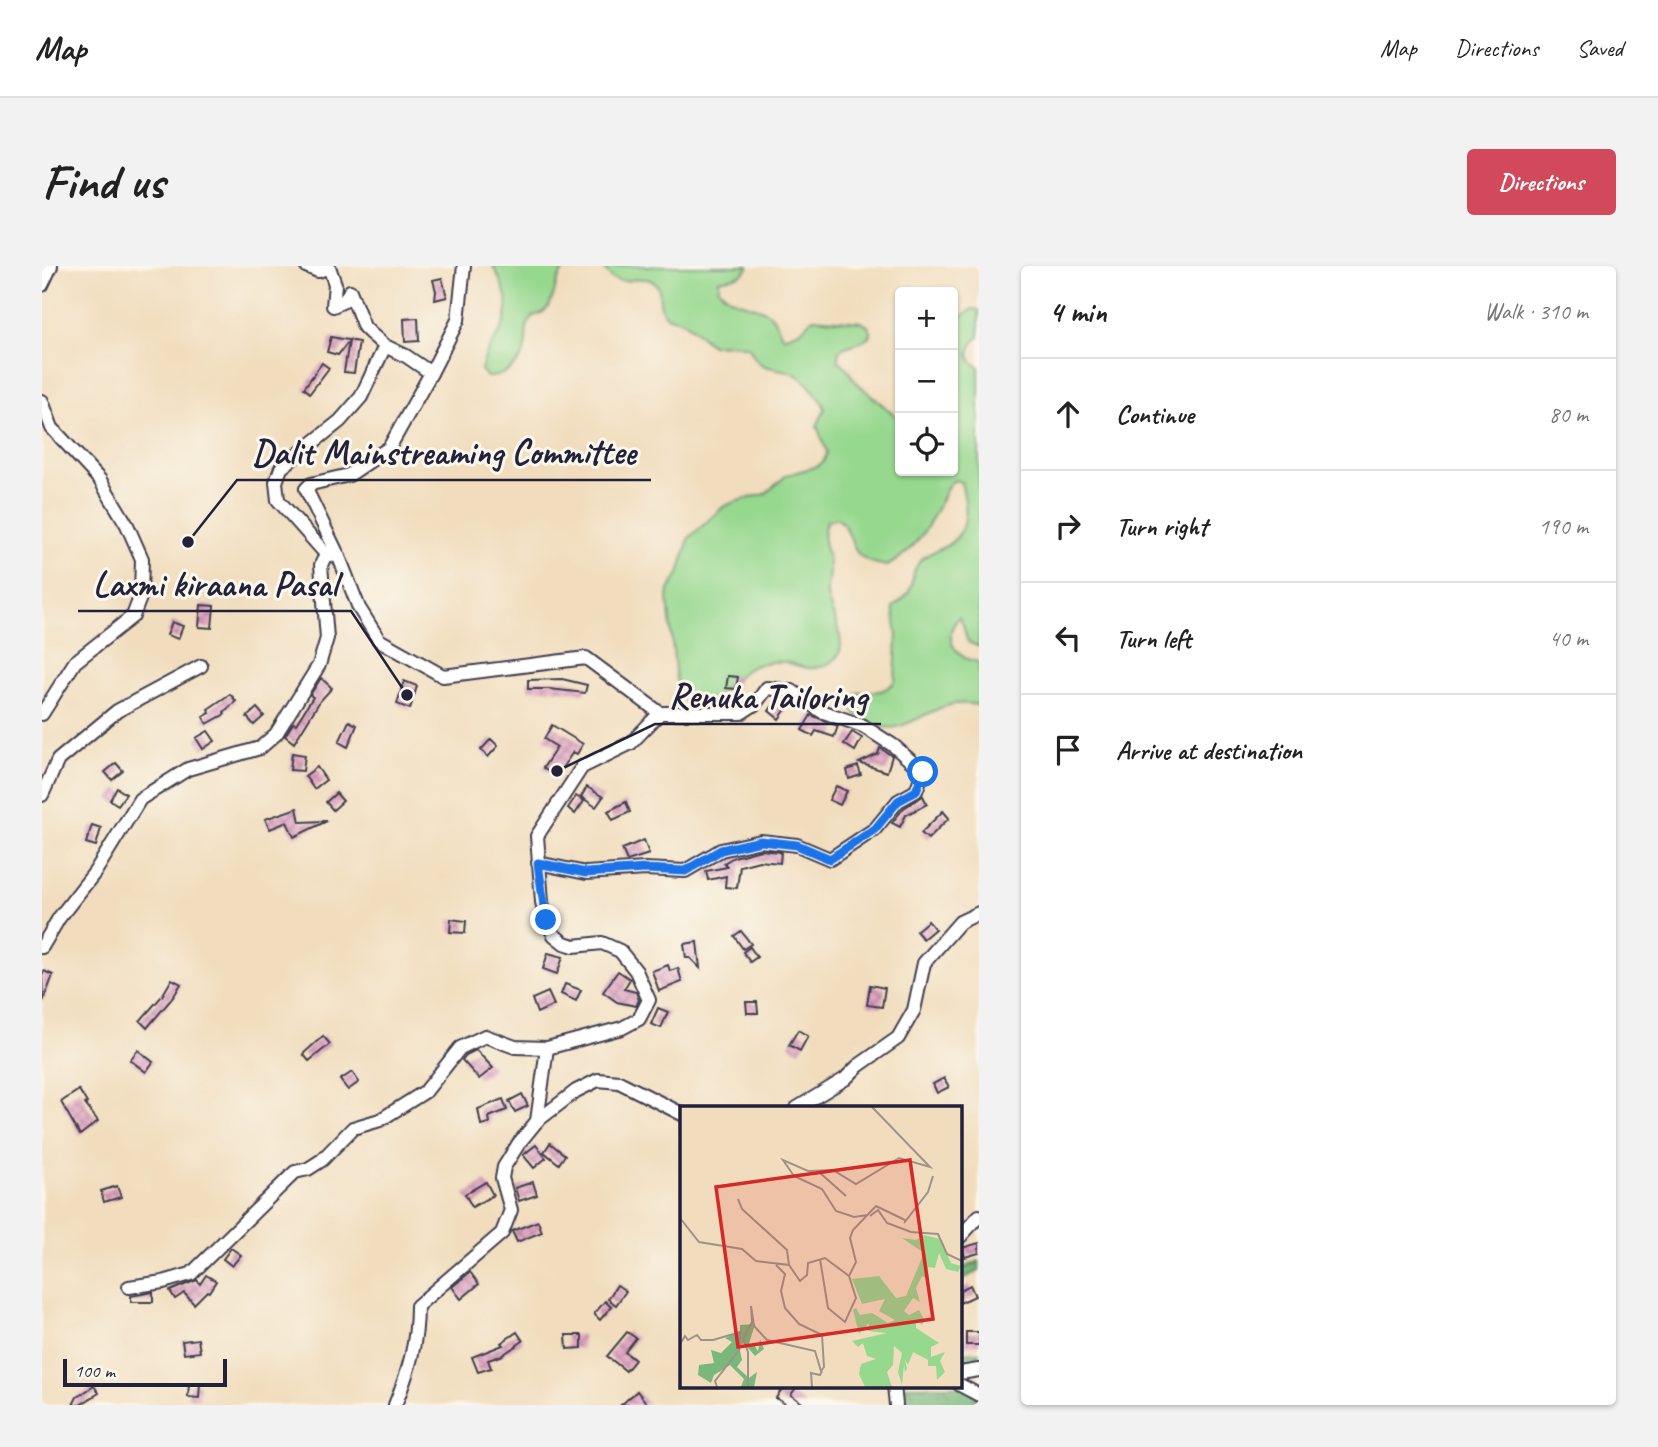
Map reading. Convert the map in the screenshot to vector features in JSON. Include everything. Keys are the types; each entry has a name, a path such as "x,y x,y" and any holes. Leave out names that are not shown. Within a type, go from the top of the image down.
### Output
{"street":[{"path":"42,285 51,266"},
{"path":"306,266 318,271 329,267 335,284 333,306 344,301 350,291 364,327 385,346 431,373"},
{"path":"464,266 458,320 389,448 349,475 311,484 306,489 332,555 379,640 443,676 586,658 660,713 741,713 755,704 767,688 792,691 821,711 863,726 894,746 923,772 916,791 898,801 875,829 830,859 797,845 761,841 721,850 685,871 645,869 586,873 538,863"},
{"path":"332,555 278,500 276,482 281,468 341,421 361,397 385,346"},
{"path":"42,401 52,428 100,480 127,525 142,559 141,595 133,616 75,662 42,714"},
{"path":"42,947 95,872 140,799 188,769 260,748 276,734 319,665 327,638 321,565 332,555"},
{"path":"42,795 58,760 117,711 201,666"},
{"path":"129,1287 191,1274 295,1172 308,1169 322,1160 353,1128 380,1120 426,1091 460,1048 485,1037 515,1046 547,1048 622,1028 639,1019 649,1000 636,971 620,951 602,943 574,946 564,943 554,935 546,920 542,902 537,836 582,767 631,743 660,713"},
{"path":"800,1106 845,1079 898,1038 914,1010 924,963 960,922 979,913"},
{"path":"537,1121 547,1048"},
{"path":"395,1405 411,1367 417,1334 417,1306 502,1233 511,1210 502,1178 504,1167 537,1121 576,1091 598,1080 619,1082 680,1113"},
{"path":"962,1235 979,1216"},
{"path":"962,1385 979,1393"}],"green space":[{"path":"493,266 568,266 558,279 547,308 530,320 525,348 520,359 505,372 487,377 481,370 482,365 503,326 507,308 502,283"},
{"path":"601,266 749,266 740,275 719,280 719,289 737,301 770,314 783,337 800,331 813,318 861,322 868,326 871,335 839,350 838,360 856,382 895,416 895,476 958,476 958,319 973,309 979,310 979,337 969,353 971,360 979,367 979,647 968,642 959,617 951,632 951,639 957,652 979,662 979,705 950,705 906,724 886,728 862,719 853,706 853,696 864,691 883,690 895,681 897,635 893,607 910,590 915,569 921,559 951,542 963,528 965,501 961,482 955,480 949,484 925,531 908,551 887,566 873,563 858,553 844,525 837,518 827,521 824,539 829,561 827,594 841,645 839,654 832,662 814,668 780,662 759,664 747,669 709,700 688,703 681,697 676,679 668,600 669,590 679,574 689,538 723,507 765,494 787,475 818,466 824,461 827,452 817,426 825,409 813,389 795,374 763,365 753,356 749,347 712,345 683,321 666,315 661,309 655,283 645,279 626,281 611,277"},
{"path":"979,1261 979,1270 962,1280 962,1269"},
{"path":"979,1352 979,1363 962,1368 962,1353"},
{"path":"962,1374 979,1405 904,1405 903,1397 892,1388 962,1388"}],"building":[{"path":"442,278 447,297 435,300 433,280"},
{"path":"418,318 419,341 405,342 404,319"},
{"path":"331,337 359,342 354,373 344,372 349,341 338,355 327,352"},
{"path":"322,363 329,368 310,393 304,388"},
{"path":"201,605 214,606 212,628 199,627"},
{"path":"172,622 183,626 178,639 167,635"},
{"path":"728,676 738,677 736,689 726,688"},
{"path":"321,678 332,688 320,701 294,743 285,736 313,697 310,695"},
{"path":"562,679 587,685 585,693 528,689 528,680"},
{"path":"404,681 417,686 410,709 397,704"},
{"path":"230,694 236,701 225,714 207,724 203,717 210,713 208,709"},
{"path":"778,698 791,702 779,719 769,711"},
{"path":"257,708 264,716 254,725 247,717"},
{"path":"811,715 838,726 834,737 816,731 813,736 802,730"},
{"path":"349,721 357,725 348,747 339,742"},
{"path":"552,725 583,744 577,754 573,752 556,777 543,768 557,747 544,739"},
{"path":"208,731 215,741 203,749 196,738"},
{"path":"852,732 862,738 855,751 844,744"},
{"path":"491,739 498,746 488,757 481,750"},
{"path":"880,748 892,756 887,772 859,763 878,754"},
{"path":"292,753 305,755 303,771 290,770"},
{"path":"116,763 123,771 112,780 105,772"},
{"path":"858,766 861,775 849,779 847,770"},
{"path":"317,767 326,780 314,789 305,776"},
{"path":"836,786 847,791 840,805 829,800"},
{"path":"587,787 603,797 596,807 581,797"},
{"path":"117,788 126,794 118,805 110,800"},
{"path":"336,793 343,801 333,810 326,802"},
{"path":"576,796 584,801 575,814 568,808"},
{"path":"923,796 927,804 906,815 900,827 892,823 904,808"},
{"path":"626,802 630,812 613,820 608,811"},
{"path":"297,808 300,822 327,821 294,837 287,822 270,829 265,819"},
{"path":"943,811 949,818 928,839 921,833"},
{"path":"92,825 101,828 96,846 86,843"},
{"path":"644,840 649,854 627,861 622,849"},
{"path":"761,850 781,852 780,863 759,861 740,866 737,888 725,887 726,876 708,880 706,871 727,867 724,863 734,857"},
{"path":"451,919 466,921 465,933 450,932"},
{"path":"928,921 935,929 923,939 916,931"},
{"path":"741,931 751,944 743,949 734,936"},
{"path":"697,942 700,968 690,958 686,958 684,944"},
{"path":"750,947 757,957 750,962 743,952"},
{"path":"548,953 563,957 557,974 543,969"},
{"path":"668,965 670,971 678,968 682,982 659,991 652,971"},
{"path":"44,971 53,975 43,1002 42,976"},
{"path":"618,971 630,979 624,989 636,992 639,1000 636,1006 617,1002 603,992"},
{"path":"172,979 181,984 147,1028 140,1021 162,996"},
{"path":"565,984 581,990 576,1001 561,994"},
{"path":"870,985 885,988 882,1007 867,1005"},
{"path":"548,992 554,1005 537,1013 532,999"},
{"path":"746,1002 757,1002 758,1013 747,1013"},
{"path":"658,1008 668,1012 661,1028 651,1024"},
{"path":"798,1030 808,1036 800,1051 789,1045"},
{"path":"323,1036 330,1044 309,1061 303,1054"},
{"path":"138,1050 153,1062 146,1072 130,1060"},
{"path":"476,1050 493,1068 479,1079 462,1060"},
{"path":"352,1072 359,1082 348,1090 340,1080"},
{"path":"944,1078 949,1087 937,1093 933,1084"},
{"path":"79,1090 87,1103 85,1104 98,1121 80,1135 61,1102"},
{"path":"522,1094 528,1106 515,1112 509,1101"},
{"path":"503,1099 507,1110 489,1117 490,1123 481,1125 478,1109"},
{"path":"550,1143 565,1155 559,1164 544,1152"},
{"path":"536,1145 546,1158 534,1168 523,1155"},
{"path":"486,1182 493,1195 472,1207 465,1194"},
{"path":"533,1182 537,1195 519,1201 515,1188"},
{"path":"117,1186 121,1197 104,1202 101,1191"},
{"path":"538,1221 542,1232 517,1242 512,1231"},
{"path":"979,1243 979,1253 965,1257 962,1248"},
{"path":"231,1248 241,1255 232,1266 223,1259"},
{"path":"470,1272 479,1284 461,1299 452,1287"},
{"path":"206,1275 216,1281 209,1292 194,1304 184,1293 175,1299 170,1291 197,1280 200,1284"},
{"path":"617,1285 626,1291 616,1305 608,1299"},
{"path":"970,1285 975,1296 962,1302 962,1289"},
{"path":"153,1292 153,1302 131,1302 131,1296"},
{"path":"605,1301 611,1307 600,1320 594,1314"},
{"path":"517,1332 523,1341 501,1356 488,1360 491,1368 478,1372 472,1357 503,1345 501,1343"},
{"path":"627,1332 636,1338 625,1352 635,1360 626,1371 607,1356"},
{"path":"966,1332 979,1332 979,1345 966,1345"},
{"path":"566,1335 582,1335 582,1348 567,1349"},
{"path":"198,1339 200,1352 184,1354 182,1341"},
{"path":"189,1384 200,1384 199,1398 188,1397"},
{"path":"94,1386 99,1393 80,1405 73,1405 77,1397"},
{"path":"783,1388 796,1388 791,1395 805,1405 787,1405 776,1398"},
{"path":"637,1391 648,1405 621,1405"}],"place":[{"name":"Dalit Mainstreaming Committee","path":"188,542"},
{"name":"Laxmi kiraana Pasal","path":"407,695"},
{"name":"Renuka Tailoring","path":"557,771"}],"route":[{"path":"546,920 538,863 586,873 645,869 685,871 721,850 761,841 797,845 830,859 875,829 898,801 916,791 923,772"}]}
